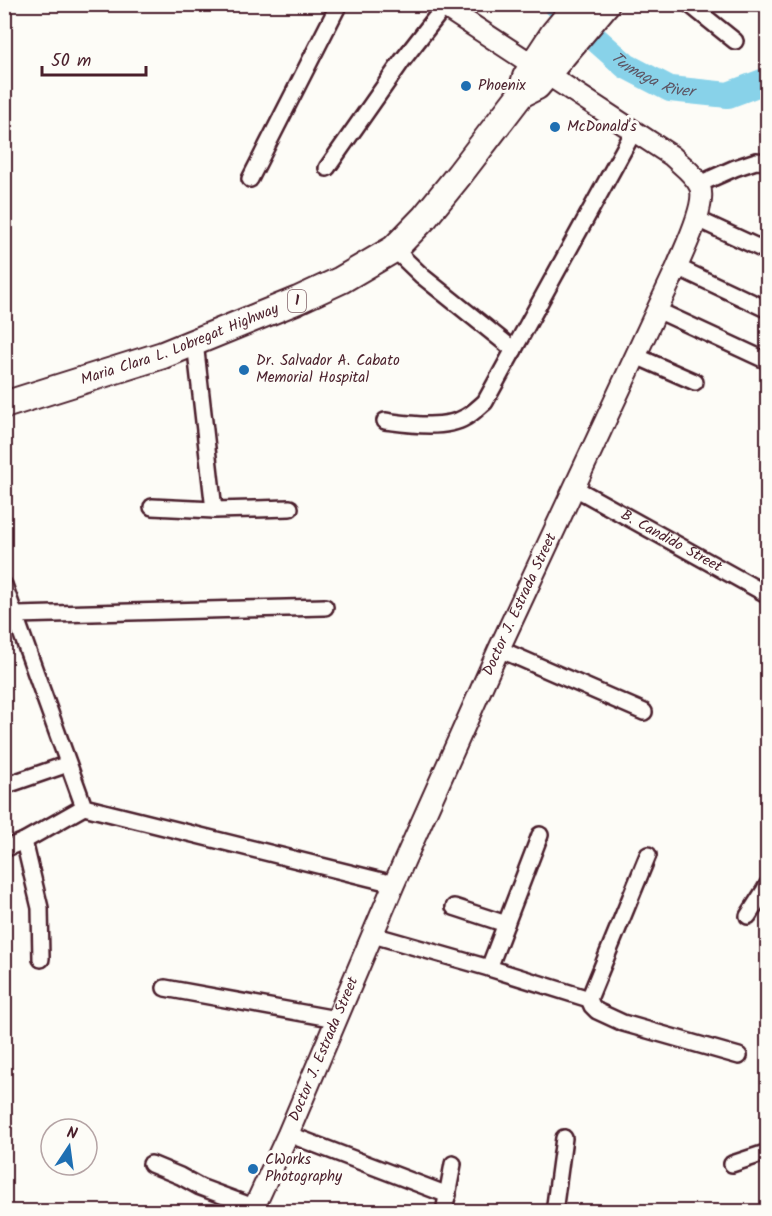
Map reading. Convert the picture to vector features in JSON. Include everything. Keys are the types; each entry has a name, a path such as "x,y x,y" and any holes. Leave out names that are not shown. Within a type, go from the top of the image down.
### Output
{"highway":[{"name":"Maria Clara L. Lobregat Highway","path":"4,405 163,355 298,300 341,280 394,249 425,217 459,175 521,94 526,77 540,70 562,40 578,4"},
{"name":"Maria Clara L. Lobregat Highway","path":"562,40 606,4"}],"street":[{"path":"250,179 339,4"},
{"path":"689,4 735,41"},
{"path":"327,168 442,6 672,156 699,184 756,160 768,162"},
{"path":"385,421 421,425 447,423 465,418 485,402 634,131"},
{"name":"Doctor J. Estrada Street","path":"257,1210 394,884 499,649 677,267 697,219 702,193 699,184"},
{"path":"697,219 768,252"},
{"path":"394,249 422,276 514,350"},
{"path":"677,267 768,310"},
{"path":"657,310 765,360"},
{"path":"195,342 214,510"},
{"path":"636,356 695,382"},
{"name":"B. Candido Street","path":"574,488 768,595"},
{"path":"152,507 214,510 290,507"},
{"path":"6,592 84,807"},
{"path":"16,615 325,607"},
{"path":"499,649 644,712"},
{"path":"4,786 68,764"},
{"path":"4,849 24,841 84,807 394,884"},
{"path":"489,968 540,835"},
{"path":"24,841 40,908 41,959"},
{"path":"648,855 589,999 592,1006 597,1011 623,1023 739,1056"},
{"path":"748,916 768,884"},
{"path":"454,907 506,924"},
{"path":"373,935 589,999"},
{"path":"165,988 336,1019"},
{"path":"288,1134 447,1195"},
{"path":"554,1212 564,1138"},
{"path":"732,1164 768,1152"},
{"path":"151,1164 180,1176 200,1188 257,1210"},
{"path":"444,1212 453,1164"}],"waterway":[{"name":"Tumaga River","path":"556,4 626,66 670,89 728,95 768,80"}],"place":[{"name":"Phoenix","path":"466,86"},
{"name":"McDonald's","path":"555,127"},
{"name":"Dr. Salvador A. Cabato Memorial Hospital","path":"244,370"},
{"name":"CWorks Photography","path":"253,1169"}]}
